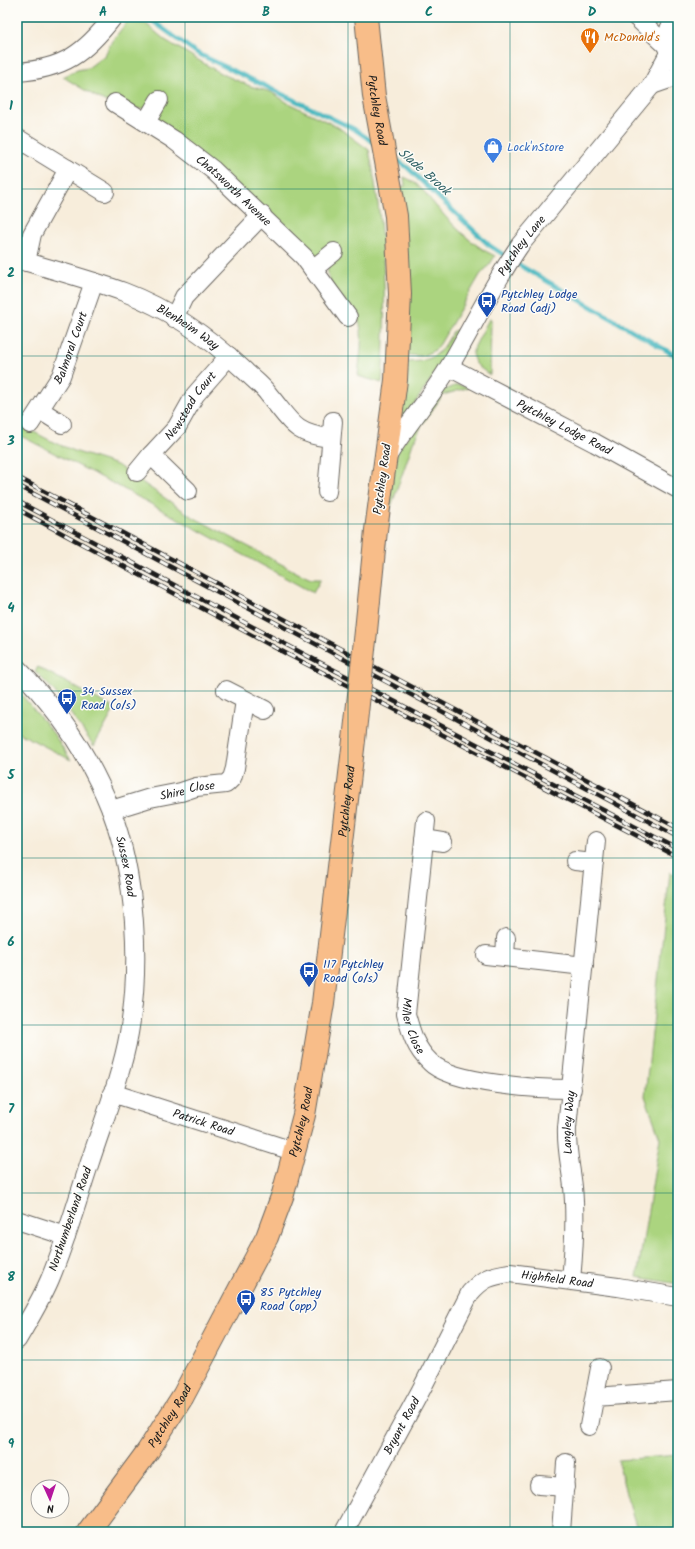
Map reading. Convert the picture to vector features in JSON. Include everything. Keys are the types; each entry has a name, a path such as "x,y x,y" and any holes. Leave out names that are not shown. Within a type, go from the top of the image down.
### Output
{"main road":[{"name":"Pytchley Road","path":"88,1532 148,1451 183,1396 208,1350 267,1236 283,1194 296,1152 304,1115 323,1003 354,740 376,530 396,380 400,294 396,216 374,96 366,17"}],"street":[{"path":"17,72 52,67 77,54 96,39 113,17"},
{"path":"636,17 671,54"},
{"path":"671,54 666,35 670,25 677,17"},
{"name":"Pytchley Lane","path":"385,461 397,440 428,400 449,367 501,272 520,245 652,85 671,54"},
{"path":"652,85 678,76"},
{"path":"146,122 159,100"},
{"name":"Chatsworth Avenue","path":"114,103 174,140 213,170 262,214 304,257 348,317"},
{"path":"17,138 105,192"},
{"path":"21,261 32,234 68,168"},
{"path":"174,318 184,297 262,214"},
{"path":"313,269 334,252"},
{"name":"Blenheim Way","path":"21,261 125,292 174,318 211,341 229,356 268,393 292,424 301,431 312,435 332,429 327,492"},
{"name":"Balmoral Court","path":"62,424 35,417 61,376 94,282"},
{"name":"Newstead Court","path":"137,472 178,427 195,395 229,356"},
{"name":"Pytchley Lodge Road","path":"449,367 595,443 678,489"},
{"path":"151,456 188,491"},
{"name":"Sussex Road","path":"17,668 47,701 72,735 91,769 111,810 131,890 136,960 134,992 129,1034 112,1093"},
{"path":"226,690 265,710"},
{"name":"Shire Close","path":"111,810 150,798 182,792 196,787 226,784 232,778 235,768 245,700"},
{"name":"Miller Close","path":"426,821 406,1014 410,1032 418,1049 430,1063 443,1072 458,1077 546,1088 572,1088"},
{"path":"424,839 443,842"},
{"name":"Langley Way","path":"571,1280 575,1210 573,1186 566,1147 596,841"},
{"path":"575,861 594,863"},
{"path":"505,957 506,938"},
{"path":"486,955 584,966"},
{"name":"Patrick Road","path":"112,1093 296,1152"},
{"name":"Northumberland Road","path":"17,1340 50,1280 66,1236 112,1093"},
{"path":"17,1220 66,1236"},
{"name":"Highfield Road","path":"458,1318 470,1293 480,1282 493,1275 510,1273 571,1280 678,1297"},
{"name":"Bryant Road","path":"344,1532 422,1390 458,1318"},
{"path":"589,1426 600,1368"},
{"path":"595,1397 678,1391"},
{"path":"561,1532 566,1463"},
{"path":"539,1485 565,1486"}],"green space":[{"path":"131,17 145,23 165,40 220,73 250,86 271,92 288,103 338,127 369,150 378,208 383,266 384,354 382,383 358,376 361,339 360,325 355,313 339,294 330,280 328,266 316,259 162,127 146,108 135,109 113,104 93,95 63,77 77,70 88,68 105,55 112,41"},
{"path":"404,177 414,182 462,234 495,256 480,275 440,344 435,350 422,356 407,355 398,187 405,186"},
{"path":"489,319 491,319 490,375 477,365 473,358 473,350"},
{"path":"453,331 460,331 446,357 400,425 405,362 422,361 435,356 444,346"},
{"path":"457,385 470,387 443,395 423,423 413,443 391,507 388,523 386,522 395,460 399,448 444,390"},
{"path":"17,420 34,432 55,443 117,465 191,516 298,573 311,579 321,579 313,593 118,486 17,434"},
{"path":"38,667 112,707 114,710 94,746 55,692 35,671"},
{"path":"17,689 53,733 71,760 17,732"},
{"path":"670,872 678,876 678,1284 637,1277 660,1138 645,1096"},
{"path":"678,1455 678,1532 638,1532 626,1494 618,1460"}],"waterway":[{"name":"Slade Brook","path":"147,17 197,53 354,129 376,144"},
{"name":"Slade Brook","path":"393,157 408,168 489,245 507,257"},
{"name":"Slade Brook","path":"514,262 678,357"}],"railway":[{"path":"17,477 678,828"},
{"path":"17,485 678,837"},
{"path":"17,501 315,660 678,849"},
{"path":"17,509 287,654 678,857"}],"place":[{"name":"McDonald's","path":"590,54"},
{"name":"Lock'nStore","path":"493,164"},
{"name":"Pytchley Lodge Road (adj)","path":"487,318"},
{"name":"34 Sussex Road (o/s)","path":"67,715"},
{"name":"117 Pytchley Road (o/s)","path":"309,988"},
{"name":"85 Pytchley Road (opp)","path":"246,1316"}]}
